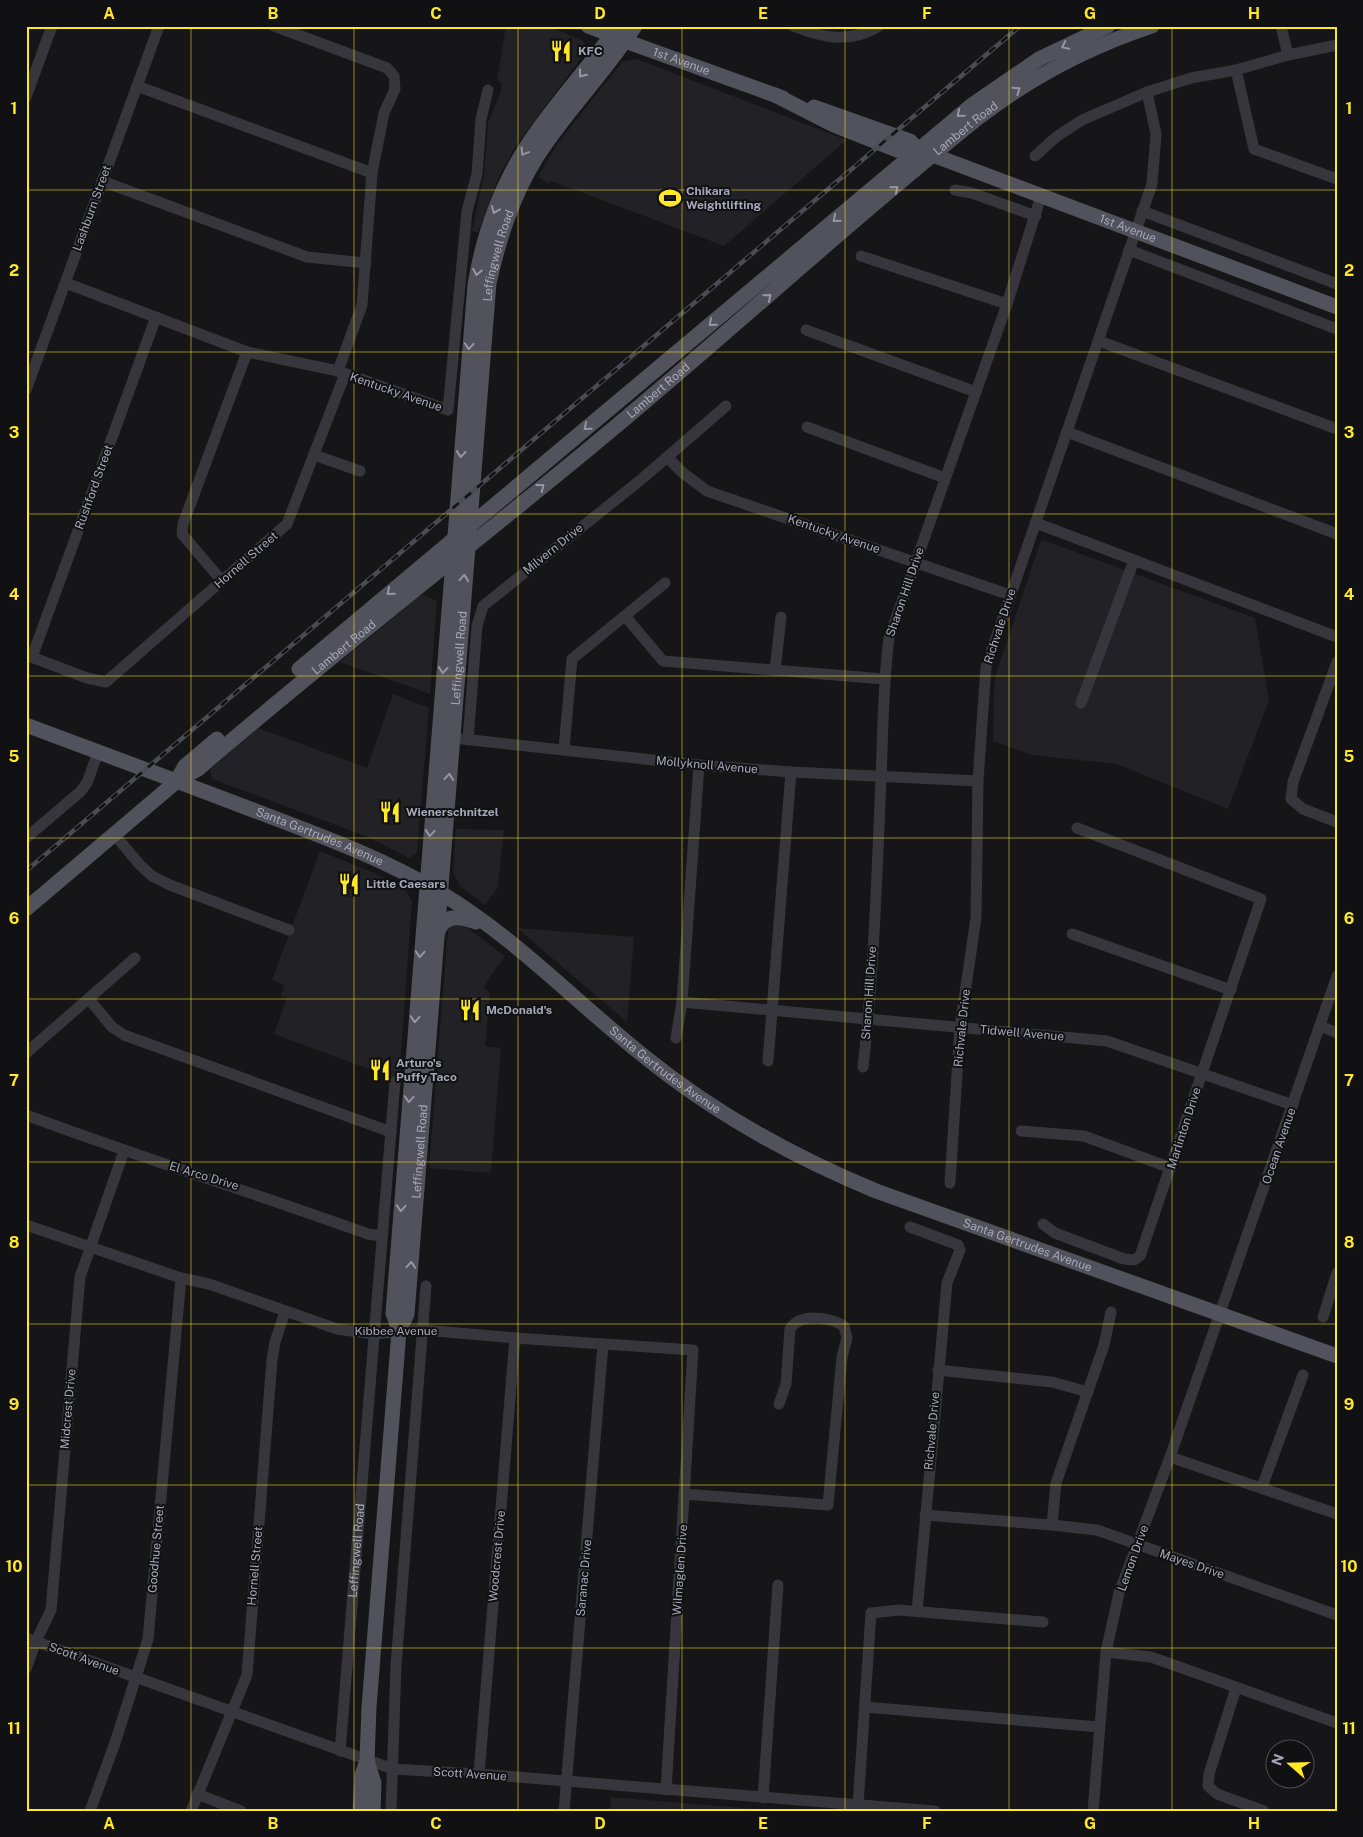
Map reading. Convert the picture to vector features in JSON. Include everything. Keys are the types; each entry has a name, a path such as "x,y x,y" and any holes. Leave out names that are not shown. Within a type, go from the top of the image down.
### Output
{"main road":[{"name":"1st Avenue","path":"588,26 618,34 775,96 910,141 918,150"},
{"name":"Leffingwell Road","path":"360,1811 362,1775 367,1761 369,1707 399,1331 407,1314 440,892 447,621 475,285 484,242 502,193 527,146 618,34 634,26"},
{"name":"Lambert Road","path":"177,781 186,766 453,539 972,105 1023,68 1068,44 1108,26"},
{"name":"Lambert Road","path":"26,909 177,781 198,769 313,671 394,608 592,447 999,102 1034,79 1098,46 1152,26"},
{"name":"Leffingwell Road","path":"399,1331 393,1313 426,885 467,548 487,300 500,239 512,206 536,159 618,34"},
{"name":"1st Avenue","path":"775,96 828,122 898,150 918,150 1337,307"},
{"path":"828,122 831,116 856,126 863,124"},
{"path":"471,498 482,504 520,483"},
{"path":"394,608 425,587 434,587 443,594 447,621"},
{"name":"Santa Gertrudes Avenue","path":"26,725 345,845 440,892 493,929 640,1054 706,1103 748,1130 816,1166 876,1191 1220,1316 1337,1356"},
{"path":"436,939 442,924 455,917 467,918 493,929"},
{"name":"Leffingwell Road","path":"367,1761 374,1783 373,1811"}],"street":[{"path":"26,97 31,69 52,26"},
{"name":"Lashburn Street","path":"26,390 159,26"},
{"name":"Hornell Street","path":"29,656 87,678 106,682 287,524 314,455 362,304 372,173 384,113 394,88 394,76 387,68 274,26"},
{"path":"793,26 821,37 843,39 861,35 880,26"},
{"path":"1281,26 1288,54"},
{"path":"1036,156 1056,137 1082,120 1148,92 1191,78 1236,70 1288,54 1337,45"},
{"path":"1236,70 1254,149 1337,179"},
{"path":"137,86 372,173"},
{"name":"Kentucky Avenue","path":"66,282 247,352 341,372 448,410 467,211 476,174 481,119 488,90"},
{"name":"Richvale Drive","path":"950,1182 960,1027 976,918 978,781 986,667 1152,184 1156,134 1148,92"},
{"path":"102,181 307,257 366,263"},
{"path":"954,190 972,193 1036,216"},
{"name":"Sharon Hill Drive","path":"863,1066 868,1018 881,777 884,679 889,638 1007,304 1041,196"},
{"path":"1142,211 1337,284"},
{"path":"1129,250 1337,329"},
{"path":"861,256 1007,304"},
{"name":"Rushford Street","path":"29,656 156,317"},
{"path":"806,330 976,392"},
{"path":"1099,341 1337,429"},
{"path":"222,581 182,534 183,524 247,352"},
{"name":"Milvern Drive","path":"468,740 477,626 483,606 667,457 726,406"},
{"path":"806,427 945,478"},
{"path":"1067,432 1337,534"},
{"path":"314,455 360,471"},
{"name":"Kentucky Avenue","path":"667,457 683,473 708,491 1010,595"},
{"path":"1036,523 1337,637"},
{"path":"1082,704 1134,560"},
{"path":"564,749 572,659 665,583"},
{"path":"625,616 663,661 884,679"},
{"path":"775,670 781,616"},
{"path":"1337,662 1293,782 1291,799 1302,809 1337,822"},
{"name":"Mollyknoll Avenue","path":"445,737 699,765 790,772 978,781"},
{"path":"26,838 80,792 87,783 98,752"},
{"path":"676,1038 682,1002 699,765"},
{"path":"768,1061 790,772"},
{"name":"Marlinton Drive","path":"1043,1224 1055,1233 1124,1259 1134,1260 1140,1256 1261,899 1077,828"},
{"path":"114,834 152,876 170,885 289,930"},
{"path":"1072,934 1231,990"},
{"path":"26,1053 135,958"},
{"name":"Ocean Avenue","path":"1220,1316 1337,976"},
{"path":"89,999 112,1026 124,1035 390,1132"},
{"name":"Tidwell Avenue","path":"682,1002 772,1012 868,1018 1108,1041 1293,1105"},
{"path":"1320,1026 1337,1033"},
{"name":"Leffingwell Road","path":"340,1751 395,1082"},
{"name":"El Arco Drive","path":"26,1115 124,1151 243,1189 368,1234 382,1236"},
{"path":"1021,1130 1084,1136 1171,1168"},
{"name":"Midcrest Drive","path":"26,1669 31,1640 51,1610 80,1277 124,1151"},
{"name":"Kibbee Avenue","path":"26,1224 89,1248 181,1278 209,1284 337,1330 374,1334 422,1330 693,1350"},
{"name":"Richvale Drive","path":"910,1227 951,1241 958,1245 960,1250 947,1283 917,1612"},
{"path":"1323,1317 1337,1273"},
{"name":"Goodhue Street","path":"90,1811 115,1743 148,1639 181,1278"},
{"path":"391,1811 396,1666 426,1286"},
{"name":"Hornell Street","path":"191,1811 247,1675 272,1360 274,1342 285,1312"},
{"path":"1052,1525 1056,1482 1109,1329 1111,1312"},
{"name":"Lemon Drive","path":"1093,1811 1106,1652 1119,1593 1170,1458 1220,1316"},
{"path":"684,1494 828,1505 842,1358 847,1338 844,1326 835,1321 802,1318 794,1322 790,1329 786,1384 779,1404"},
{"name":"Woodcrest Drive","path":"479,1774 515,1338"},
{"name":"Saranac Drive","path":"564,1811 603,1344"},
{"name":"Wilmaglen Drive","path":"666,1790 693,1350"},
{"path":"938,1370 1052,1382 1088,1392"},
{"path":"1262,1487 1303,1376"},
{"path":"1170,1458 1262,1487 1337,1514"},
{"name":"Mayes Drive","path":"925,1515 1097,1530 1337,1615"},
{"path":"763,1798 778,1585"},
{"path":"858,1805 871,1613 899,1610 1043,1622"},
{"name":"Scott Avenue","path":"31,1640 393,1769 479,1774 934,1811"},
{"path":"1106,1652 1150,1657 1337,1723"},
{"path":"1236,1688 1209,1774 1208,1786 1217,1794 1264,1811"},
{"path":"865,1707 1099,1727"},
{"path":"197,1794 241,1811"}],"shaded area":[{"path":"506,26 548,26 583,41 587,50 518,143 500,174 478,232 472,231 484,176 488,123 501,91 501,82 497,80"},
{"path":"637,59 847,140 724,246 551,181 549,184 538,177 558,143 622,62"},
{"path":"1043,540 1255,618 1269,700 1228,809 1117,764 1032,755 993,741 994,687 997,671 1040,543"},
{"path":"422,594 437,601 430,694 340,662"},
{"path":"393,694 429,708 417,853 409,858 368,837 212,779 210,769 258,728 367,768"},
{"path":"456,829 504,830 498,887 485,905 460,886 453,872"},
{"path":"320,851 379,875 406,890 412,902 399,1080 274,1034 287,998 281,996 284,985 272,980"},
{"path":"453,924 466,927 505,956 483,987 490,993 485,1046 501,1048 491,1173 429,1168 448,929"},
{"path":"517,928 634,937 627,1022"},
{"path":"611,1797 778,1811 610,1811"}],"railway":[{"path":"26,871 1020,26"}],"place":[{"name":"KFC","path":"561,51"},
{"name":"Chikara Weightlifting","path":"670,198"},
{"name":"Wienerschnitzel","path":"390,812"},
{"name":"Little Caesars","path":"349,884"},
{"name":"McDonald's","path":"470,1010"},
{"name":"Arturo's Puffy Taco","path":"380,1070"}]}
